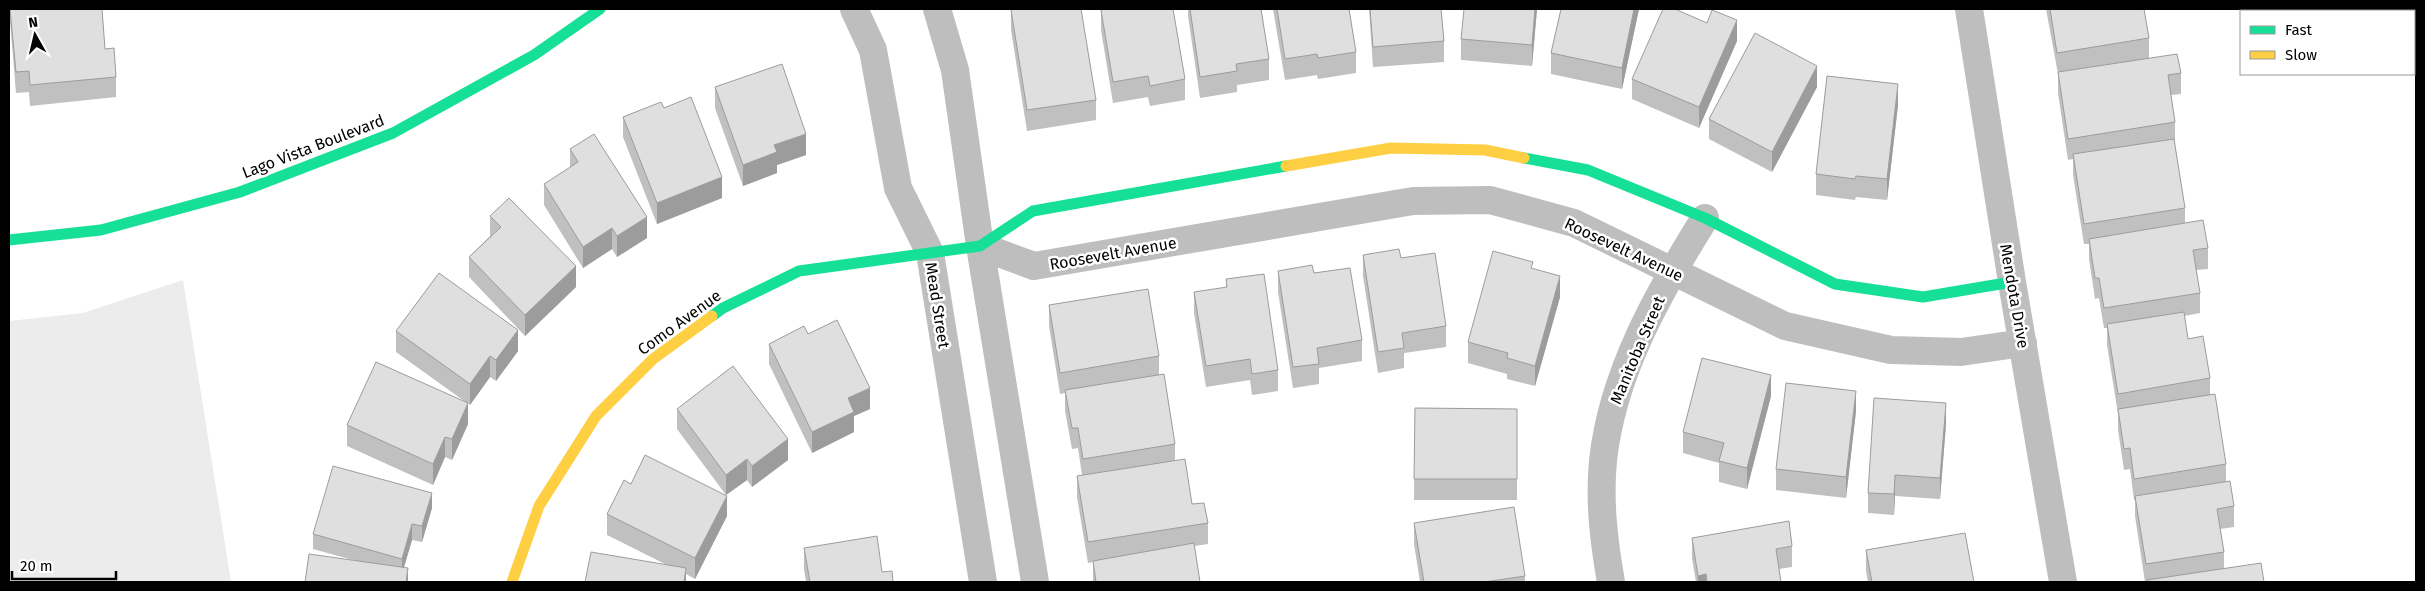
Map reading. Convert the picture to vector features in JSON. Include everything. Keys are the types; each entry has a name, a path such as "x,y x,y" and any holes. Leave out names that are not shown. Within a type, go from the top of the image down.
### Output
{"street":[{"name":"Lago Vista Boulevard","path":"9,240 100,230 231,194 393,133 534,55 600,9"},
{"name":"Mead Street","path":"854,9 873,50 898,188 930,253 983,582"},
{"path":"937,9 956,70 980,246 1035,582"},
{"name":"Mendota Drive","path":"1969,9 2012,282 2063,582"},
{"path":"980,246 1033,211 1391,148 1485,150 1588,170 1705,218 1835,284 1923,297 2012,282"},
{"name":"Roosevelt Avenue","path":"980,246 1034,266 1413,202 1490,200 1574,223 1785,326 1891,350 1961,352 2023,343"},
{"name":"Manitoba Street","path":"1611,582 1605,549 1602,502 1603,461 1612,409 1633,352 1673,271 1705,218"},
{"name":"Como Avenue","path":"512,582 538,506 596,416 653,359 723,308 799,272 980,246"}],"shaded area":[{"path":"183,280 231,582 9,582 9,321 83,313"}],"building":[{"path":"10,9 102,9 105,49 114,48 116,77 30,85 29,71 16,72"},
{"path":"1081,9 1096,100 1027,110 1011,10"},
{"path":"1173,9 1185,79 1150,86 1148,76 1113,82 1101,10"},
{"path":"1190,9 1261,9 1269,59 1236,64 1237,71 1200,77"},
{"path":"1277,9 1349,9 1356,52 1318,58 1317,54 1285,59"},
{"path":"1370,9 1441,9 1444,41 1373,47"},
{"path":"1464,9 1535,9 1532,45 1461,39"},
{"path":"1561,9 1634,9 1622,68 1551,53"},
{"path":"1663,9 1675,9 1707,23 1712,10 1737,20 1699,107 1632,79"},
{"path":"2050,9 2144,9 2149,38 2057,53"},
{"path":"1755,33 1817,66 1772,152 1709,119"},
{"path":"2177,54 2181,73 2168,75 2175,122 2068,139 2058,72"},
{"path":"782,64 806,134 774,145 777,152 743,165 715,87"},
{"path":"1827,76 1898,84 1887,179 1856,176 1855,179 1816,174"},
{"path":"691,97 722,177 657,203 623,117 661,102 664,108"},
{"path":"594,134 647,217 617,236 612,228 583,247 544,184 578,162 570,149"},
{"path":"2174,139 2185,208 2084,224 2073,154"},
{"path":"509,198 576,266 525,315 469,257 501,227 490,216"},
{"path":"2203,220 2208,248 2193,250 2200,293 2104,308 2099,278 2095,278 2089,239"},
{"path":"1399,249 1401,258 1435,253 1446,326 1402,333 1404,348 1378,352 1363,255"},
{"path":"1493,251 1533,262 1531,268 1560,276 1535,366 1507,358 1508,353 1468,342"},
{"path":"1312,265 1314,273 1350,268 1362,340 1317,348 1319,364 1293,367 1278,271"},
{"path":"439,273 518,330 496,360 490,356 470,384 396,331"},
{"path":"1264,274 1278,370 1252,374 1250,359 1206,366 1194,292 1227,287 1226,279"},
{"path":"1148,289 1159,356 1060,373 1049,305"},
{"path":"2184,312 2188,339 2203,336 2210,378 2118,394 2107,324"},
{"path":"837,320 870,388 848,398 854,412 812,432 769,344 804,326 808,334"},
{"path":"1702,358 1771,375 1747,468 1719,461 1724,443 1683,432"},
{"path":"376,362 468,403 452,439 445,437 433,464 347,425"},
{"path":"733,366 788,439 752,466 747,459 726,475 677,409"},
{"path":"1164,374 1175,444 1083,459 1078,428 1072,428 1065,390"},
{"path":"1786,383 1856,391 1846,477 1776,469"},
{"path":"2215,394 2226,464 2134,479 2130,448 2124,449 2118,409"},
{"path":"1874,398 1946,403 1940,478 1895,475 1894,494 1868,493"},
{"path":"1415,408 1517,409 1517,479 1414,479"},
{"path":"645,455 727,496 695,558 607,514 624,480 631,484"},
{"path":"1185,459 1192,504 1204,503 1208,523 1088,542 1077,476"},
{"path":"333,466 432,493 422,526 412,524 402,559 313,534"},
{"path":"2230,481 2234,506 2217,509 2224,552 2146,564 2135,496"},
{"path":"1514,507 1525,576 1484,582 1424,582 1414,523"},
{"path":"1789,521 1792,546 1776,549 1781,582 1707,582 1706,574 1698,576 1692,538"},
{"path":"1965,533 1974,582 1872,582 1866,550"},
{"path":"877,536 882,572 892,571 893,582 810,582 804,548"},
{"path":"1194,543 1200,582 1096,582 1093,561"},
{"path":"591,552 686,568 684,582 585,582"},
{"path":"309,554 408,568 406,582 305,582"},
{"path":"2261,563 2264,582 2147,582 2147,580"}],"traffic: fast":[{"path":"9,240 101,230 240,192 393,133 534,55 600,9"},
{"path":"1524,158 1588,170 1705,218 1835,284 1923,297 2012,282"},
{"path":"712,316 723,308 799,271 980,246 1033,211 1286,166"}],"traffic: slow":[{"path":"1286,166 1391,148 1485,150 1524,158"},
{"path":"512,582 539,506 596,416 653,359 712,316"}]}
